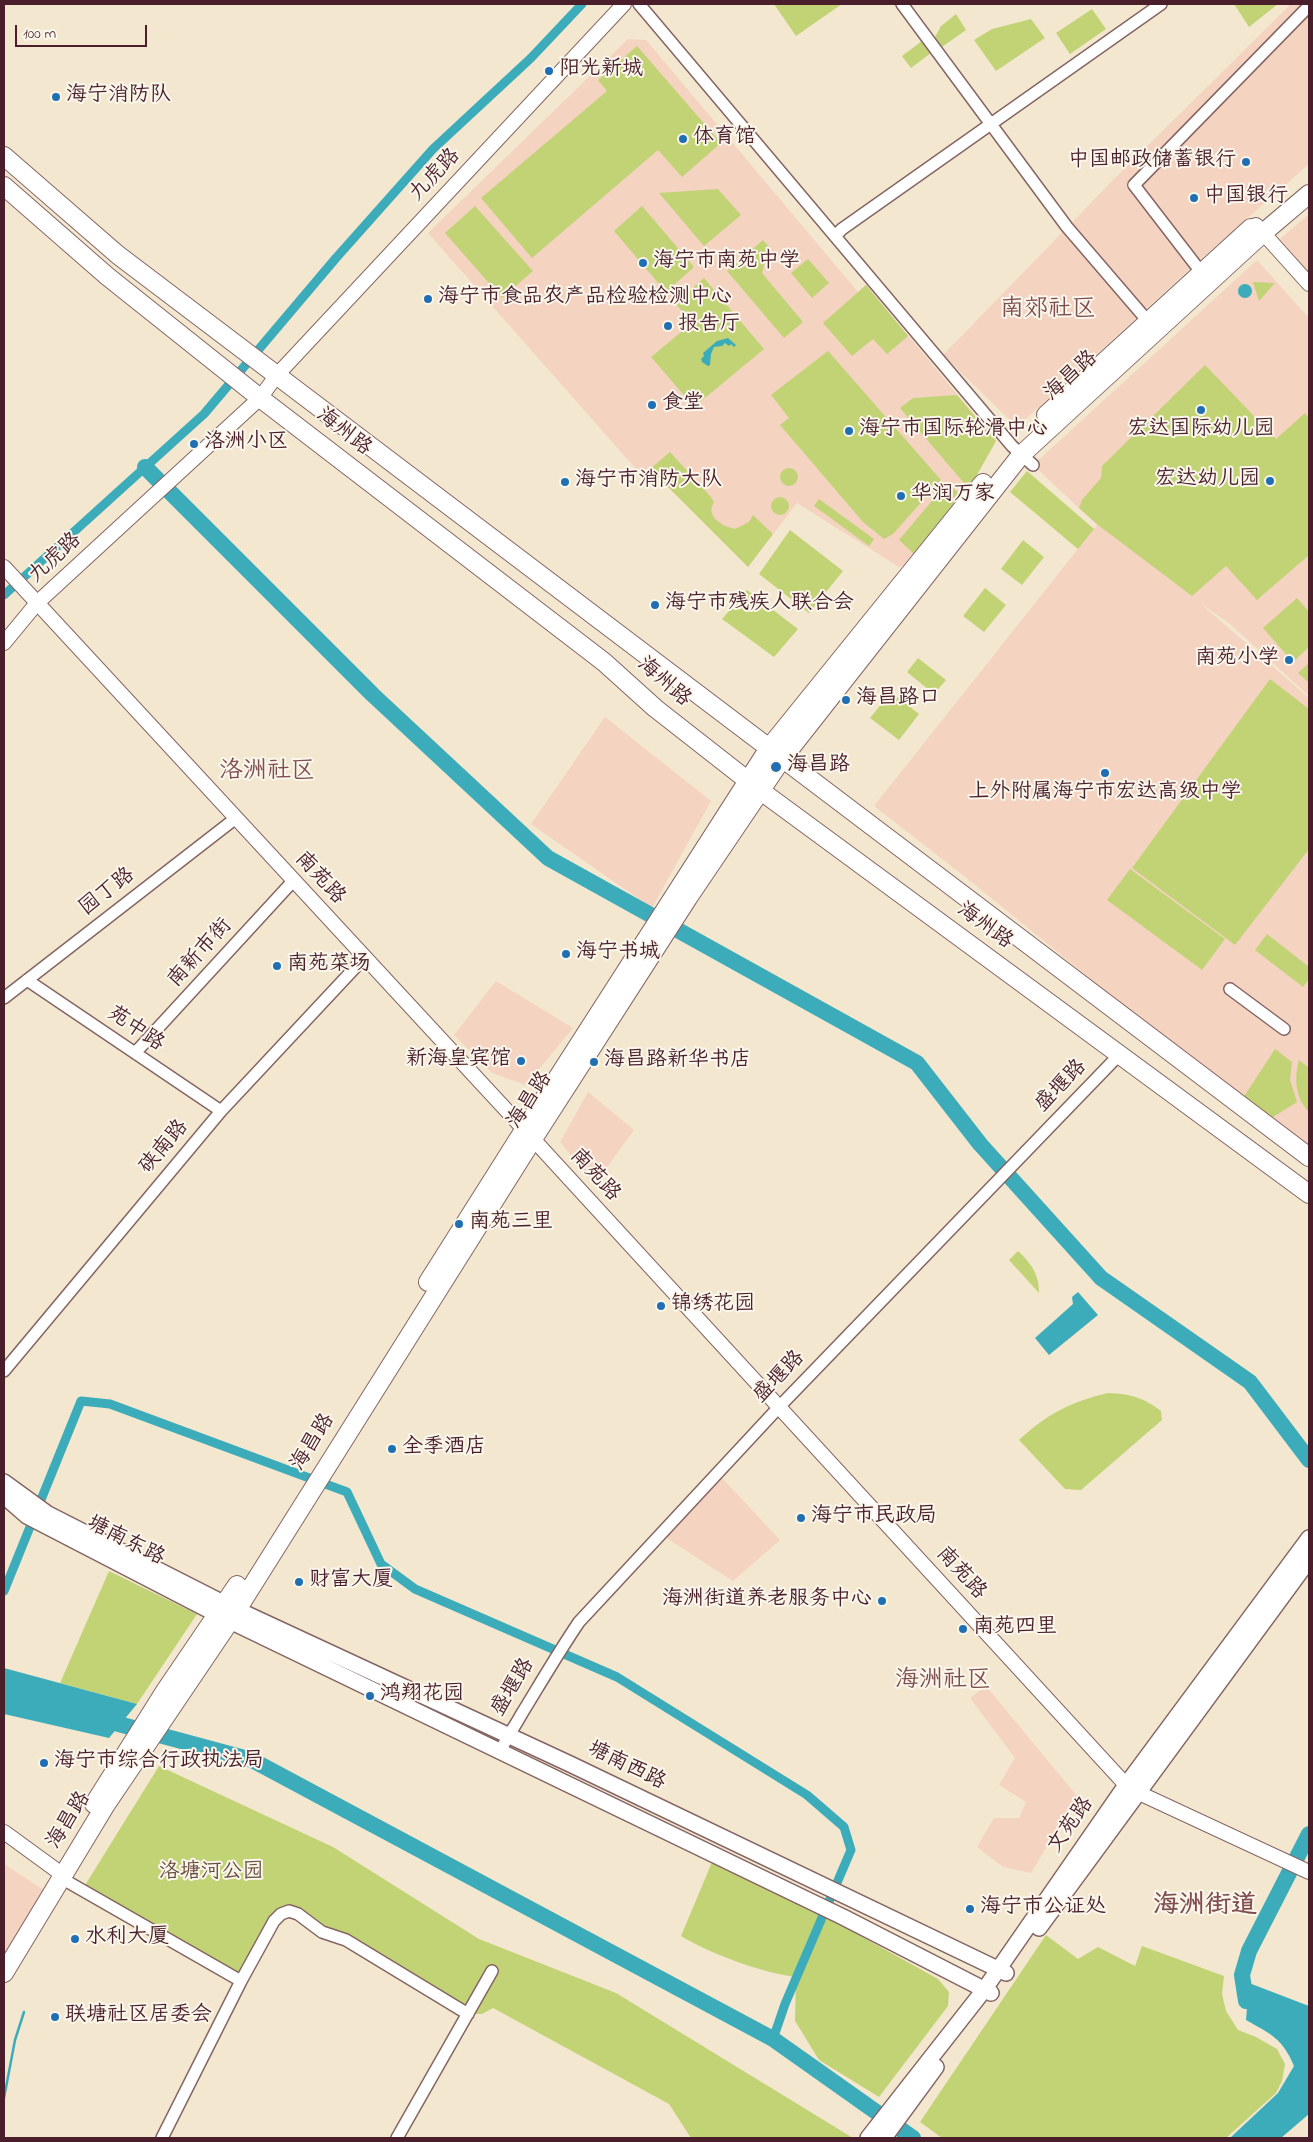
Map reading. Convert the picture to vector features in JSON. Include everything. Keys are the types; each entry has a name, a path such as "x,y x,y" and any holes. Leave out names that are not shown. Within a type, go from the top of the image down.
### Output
{"main road":[{"name":"海州路","path":"4,156 118,255 1309,1157"},
{"name":"海昌路","path":"4,1973 117,1779 228,1612 529,1134 775,753 1022,455 1152,326 1259,229 1309,180"},
{"name":"海州路","path":"4,186 107,276 255,394 604,662 655,708 754,786 1309,1194"},
{"name":"海昌路","path":"1152,326 1201,272 1309,194"},
{"name":"塘南东路","path":"4,1482 22,1495 49,1521"},
{"name":"塘南东路","path":"4,1496 27,1516 49,1521 228,1612"},
{"name":"文苑路","path":"1002,1972 1126,1785 1309,1538"},
{"name":"文苑路","path":"868,2138 908,2095 1139,1794 1309,1560"},
{"name":"塘南西路","path":"228,1612 335,1656 507,1735 1002,1972"},
{"name":"塘南西路","path":"228,1612 500,1752 843,1917 988,1991"},
{"name":"海昌路","path":"4,1955 60,1874"},
{"name":"文苑路","path":"884,2138 908,2095"}],"street":[{"name":"九虎路","path":"4,643 34,600 188,464 255,394 272,372 624,4"},
{"path":"639,4 1022,455"},
{"path":"902,4 1067,227 1152,326"},
{"path":"835,236 842,229 1161,4"},
{"path":"1201,272 1134,185 1309,6"},
{"path":"1259,229 1309,284"},
{"name":"南苑路","path":"4,568 529,1134 1126,1785 1139,1794 1309,1872"},
{"name":"园丁路","path":"4,998 236,818"},
{"name":"南新市街","path":"135,1053 294,880"},
{"name":"硖南路","path":"4,1371 221,1111 365,957"},
{"name":"苑中路","path":"28,980 221,1111"},
{"path":"1230,989 1284,1029"},
{"name":"盛堰路","path":"500,1752 507,1735 520,1718 552,1663 585,1615 779,1406 1119,1055"},
{"path":"4,1832 60,1874 241,1981"},
{"path":"162,2138 241,1981 274,1921 281,1914 289,1911 298,1914 322,1932 346,1940 468,2014"},
{"path":"397,2138 492,1970"}],"shaded area":[{"path":"1291,4 1309,4 1309,164 1193,266 1017,427 943,355 1118,175"},
{"name":"海宁市南苑中学","path":"628,39 646,40 858,292 866,285 996,441 969,489 904,566 899,567 797,503 748,567 650,469 642,476 428,233"},
{"path":"1309,214 1309,273 1280,239"},
{"name":"上外附属海宁市宏达高级中学","path":"1257,260 1309,318 1309,696 1230,624 1200,603 1309,698 1309,1148 1172,1045 969,880 874,806 1097,525 1033,465"},
{"path":"605,717 711,801 652,908 531,824"},
{"path":"496,981 573,1028 526,1085 492,1073 454,1035"},
{"path":"588,1092 634,1130 595,1184 560,1142"},
{"path":"722,1478 780,1540 733,1581 665,1537"},
{"path":"986,1686 1077,1796 1031,1873 1003,1867 977,1847 994,1818 1019,1818 1026,1802 999,1785 1015,1758 970,1698"},
{"path":"4,1864 44,1890 4,1955"}],"green space":[{"path":"774,4 842,4 796,36"},
{"path":"1234,4 1278,4 1249,27"},
{"path":"1092,9 1106,29 1070,54 1056,33"},
{"path":"956,14 966,30 942,47 935,37 941,26"},
{"path":"1031,19 1045,38 996,71 974,40 992,29"},
{"path":"922,41 931,53 911,68 902,56"},
{"path":"637,46 721,143 682,177 658,150 532,258 481,198 607,91 598,80"},
{"path":"718,189 741,215 704,246 659,193"},
{"path":"475,206 533,271 502,298 445,233"},
{"path":"642,206 694,267 666,292 614,231"},
{"path":"763,240 769,247 762,273 803,322 784,338 727,271"},
{"path":"808,259 829,283 812,298 791,273"},
{"path":"704,278 764,349 694,407 651,357 692,323 675,303"},
{"path":"1253,282 1275,283 1259,301"},
{"path":"866,285 908,336 887,354 873,339 852,356 823,323"},
{"name":"海宁市国际轮滑中心","path":"828,351 941,480 893,534 884,539 863,522 780,425 789,418 771,395"},
{"path":"1205,365 1276,439 1305,413 1309,418 1309,555 1257,600 1226,566 1192,596 1098,525 1079,508 1082,500 1101,478 1102,466"},
{"path":"957,395 996,441 969,489 900,408 913,398"},
{"path":"670,452 711,497 714,502 712,512 716,520 725,526 735,529 749,522 753,515 773,534 748,567 650,469"},
{"path":"789,468 795,471 798,477 795,483 789,486 783,483 780,477 783,471"},
{"path":"1027,471 1094,529 1078,549 1010,492"},
{"path":"947,483 963,497 914,554 899,540"},
{"path":"780,497 786,500 789,506 786,512 780,515 774,512 771,506 774,500"},
{"path":"819,499 874,539 869,546 814,506"},
{"path":"790,530 843,571 809,613 759,574"},
{"path":"1023,540 1044,557 1022,585 1001,569"},
{"path":"985,588 1006,605 984,632 963,616"},
{"path":"747,590 798,629 774,657 722,619"},
{"path":"1297,598 1309,612 1309,647 1293,662 1263,628"},
{"path":"918,658 946,680 934,694 907,672"},
{"path":"1309,663 1309,683 1298,673"},
{"path":"1270,679 1309,709 1309,849 1235,945 1132,868"},
{"path":"891,692 919,714 899,740 870,718"},
{"path":"1130,869 1225,939 1202,970 1107,900"},
{"path":"1267,934 1309,967 1309,979 1303,987 1255,950"},
{"path":"1275,1049 1292,1062 1290,1080 1297,1102 1270,1119 1243,1098"},
{"path":"1299,1060 1309,1068 1309,1112 1298,1094 1296,1074"},
{"path":"1018,1251 1034,1270 1038,1281 1039,1293 1009,1260"},
{"path":"1108,1393 1130,1395 1148,1402 1161,1411 1162,1420 1081,1490 1065,1489 1019,1440 1039,1423 1060,1410 1082,1400"},
{"path":"109,1571 197,1614 137,1704 60,1683"},
{"name":"洛塘河公园","path":"159,1766 333,1847 479,1939 616,1993 853,2138 691,2138 669,2104 493,2008 482,2014 468,2014 298,1914 281,1914 241,1981 82,1890"},
{"path":"715,1855 938,1979 949,1992 948,2006 879,2097 819,2060 795,2021 796,1977 737,1962 681,1936"},
{"path":"1046,1935 1078,1959 1098,1947 1135,1966 1142,1946 1224,1976 1222,1994 1226,2011 1238,2030 1256,2037 1277,2049 1285,2064 1282,2081 1276,2093 1226,2138 942,2138 920,2122"}],"water":[{"path":"1245,284 1250,286 1252,291 1250,296 1245,298 1240,296 1238,291 1240,286"},
{"path":"728,338 736,345 734,347 731,344 729,346 725,343 722,346 714,347 710,365 708,366 702,362 703,353 717,341"},
{"path":"1078,1292 1098,1315 1049,1355 1035,1338 1073,1304 1072,1297"},
{"path":"4,1668 137,1704 109,1738 4,1714"},
{"path":"1249,1983 1309,2006 1309,2114 1281,2138 1230,2138 1278,2093 1294,2066 1281,2043 1246,2020"}],"waterway":[{"path":"4,595 204,414 336,258 433,149 531,58 582,4"},
{"path":"145,467 373,695 548,858 917,1063 980,1144 1101,1278 1250,1382 1309,1460"},
{"path":"4,1591 81,1401 110,1404 347,1492 381,1564 415,1589 617,1677 807,1795 844,1827 851,1850 785,2004 773,2039"},
{"path":"100,1719 252,1760 773,2039 913,2138"},
{"path":"1246,2001 1242,1975 1249,1951 1309,1834"},
{"path":"4,2098 15,2040 24,2012"}],"place":[{"name":"阳光新城","path":"549,71"},
{"name":"海宁消防队","path":"56,97"},
{"name":"体育馆","path":"683,139"},
{"name":"中国邮政储蓄银行","path":"1246,162"},
{"name":"中国银行","path":"1194,198"},
{"name":"海宁市南苑中学","path":"643,263"},
{"name":"海宁市食品农产品检验检测中心","path":"428,299"},
{"name":"报告厅","path":"668,326"},
{"name":"食堂","path":"652,405"},
{"name":"宏达国际幼儿园","path":"1201,410"},
{"name":"海宁市国际轮滑中心","path":"849,431"},
{"name":"洛洲小区","path":"194,444"},
{"name":"宏达幼儿园","path":"1270,481"},
{"name":"海宁市消防大队","path":"565,482"},
{"name":"华润万家","path":"901,496"},
{"name":"海宁市残疾人联合会","path":"655,605"},
{"name":"南苑小学","path":"1289,660"},
{"name":"海昌路口","path":"846,700"},
{"name":"海昌路","path":"776,767"},
{"name":"上外附属海宁市宏达高级中学","path":"1105,773"},
{"name":"海宁书城","path":"566,954"},
{"name":"南苑菜场","path":"277,966"},
{"name":"新海皇宾馆","path":"521,1061"},
{"name":"海昌路新华书店","path":"594,1062"},
{"name":"南苑三里","path":"459,1224"},
{"name":"锦绣花园","path":"661,1306"},
{"name":"全季酒店","path":"392,1449"},
{"name":"海宁市民政局","path":"801,1518"},
{"name":"财富大厦","path":"299,1582"},
{"name":"海洲街道养老服务中心","path":"882,1601"},
{"name":"南苑四里","path":"963,1629"},
{"name":"鸿翔花园","path":"370,1696"},
{"name":"海宁市综合行政执法局","path":"44,1763"},
{"name":"海宁市公证处","path":"970,1909"},
{"name":"水利大厦","path":"75,1939"},
{"name":"联塘社区居委会","path":"55,2017"}],"district":[{"name":"南郊社区","path":"1048,311"},
{"name":"洛洲社区","path":"267,773"},
{"name":"海洲社区","path":"943,1682"},
{"name":"海洲街道","path":"1205,1908"}]}
